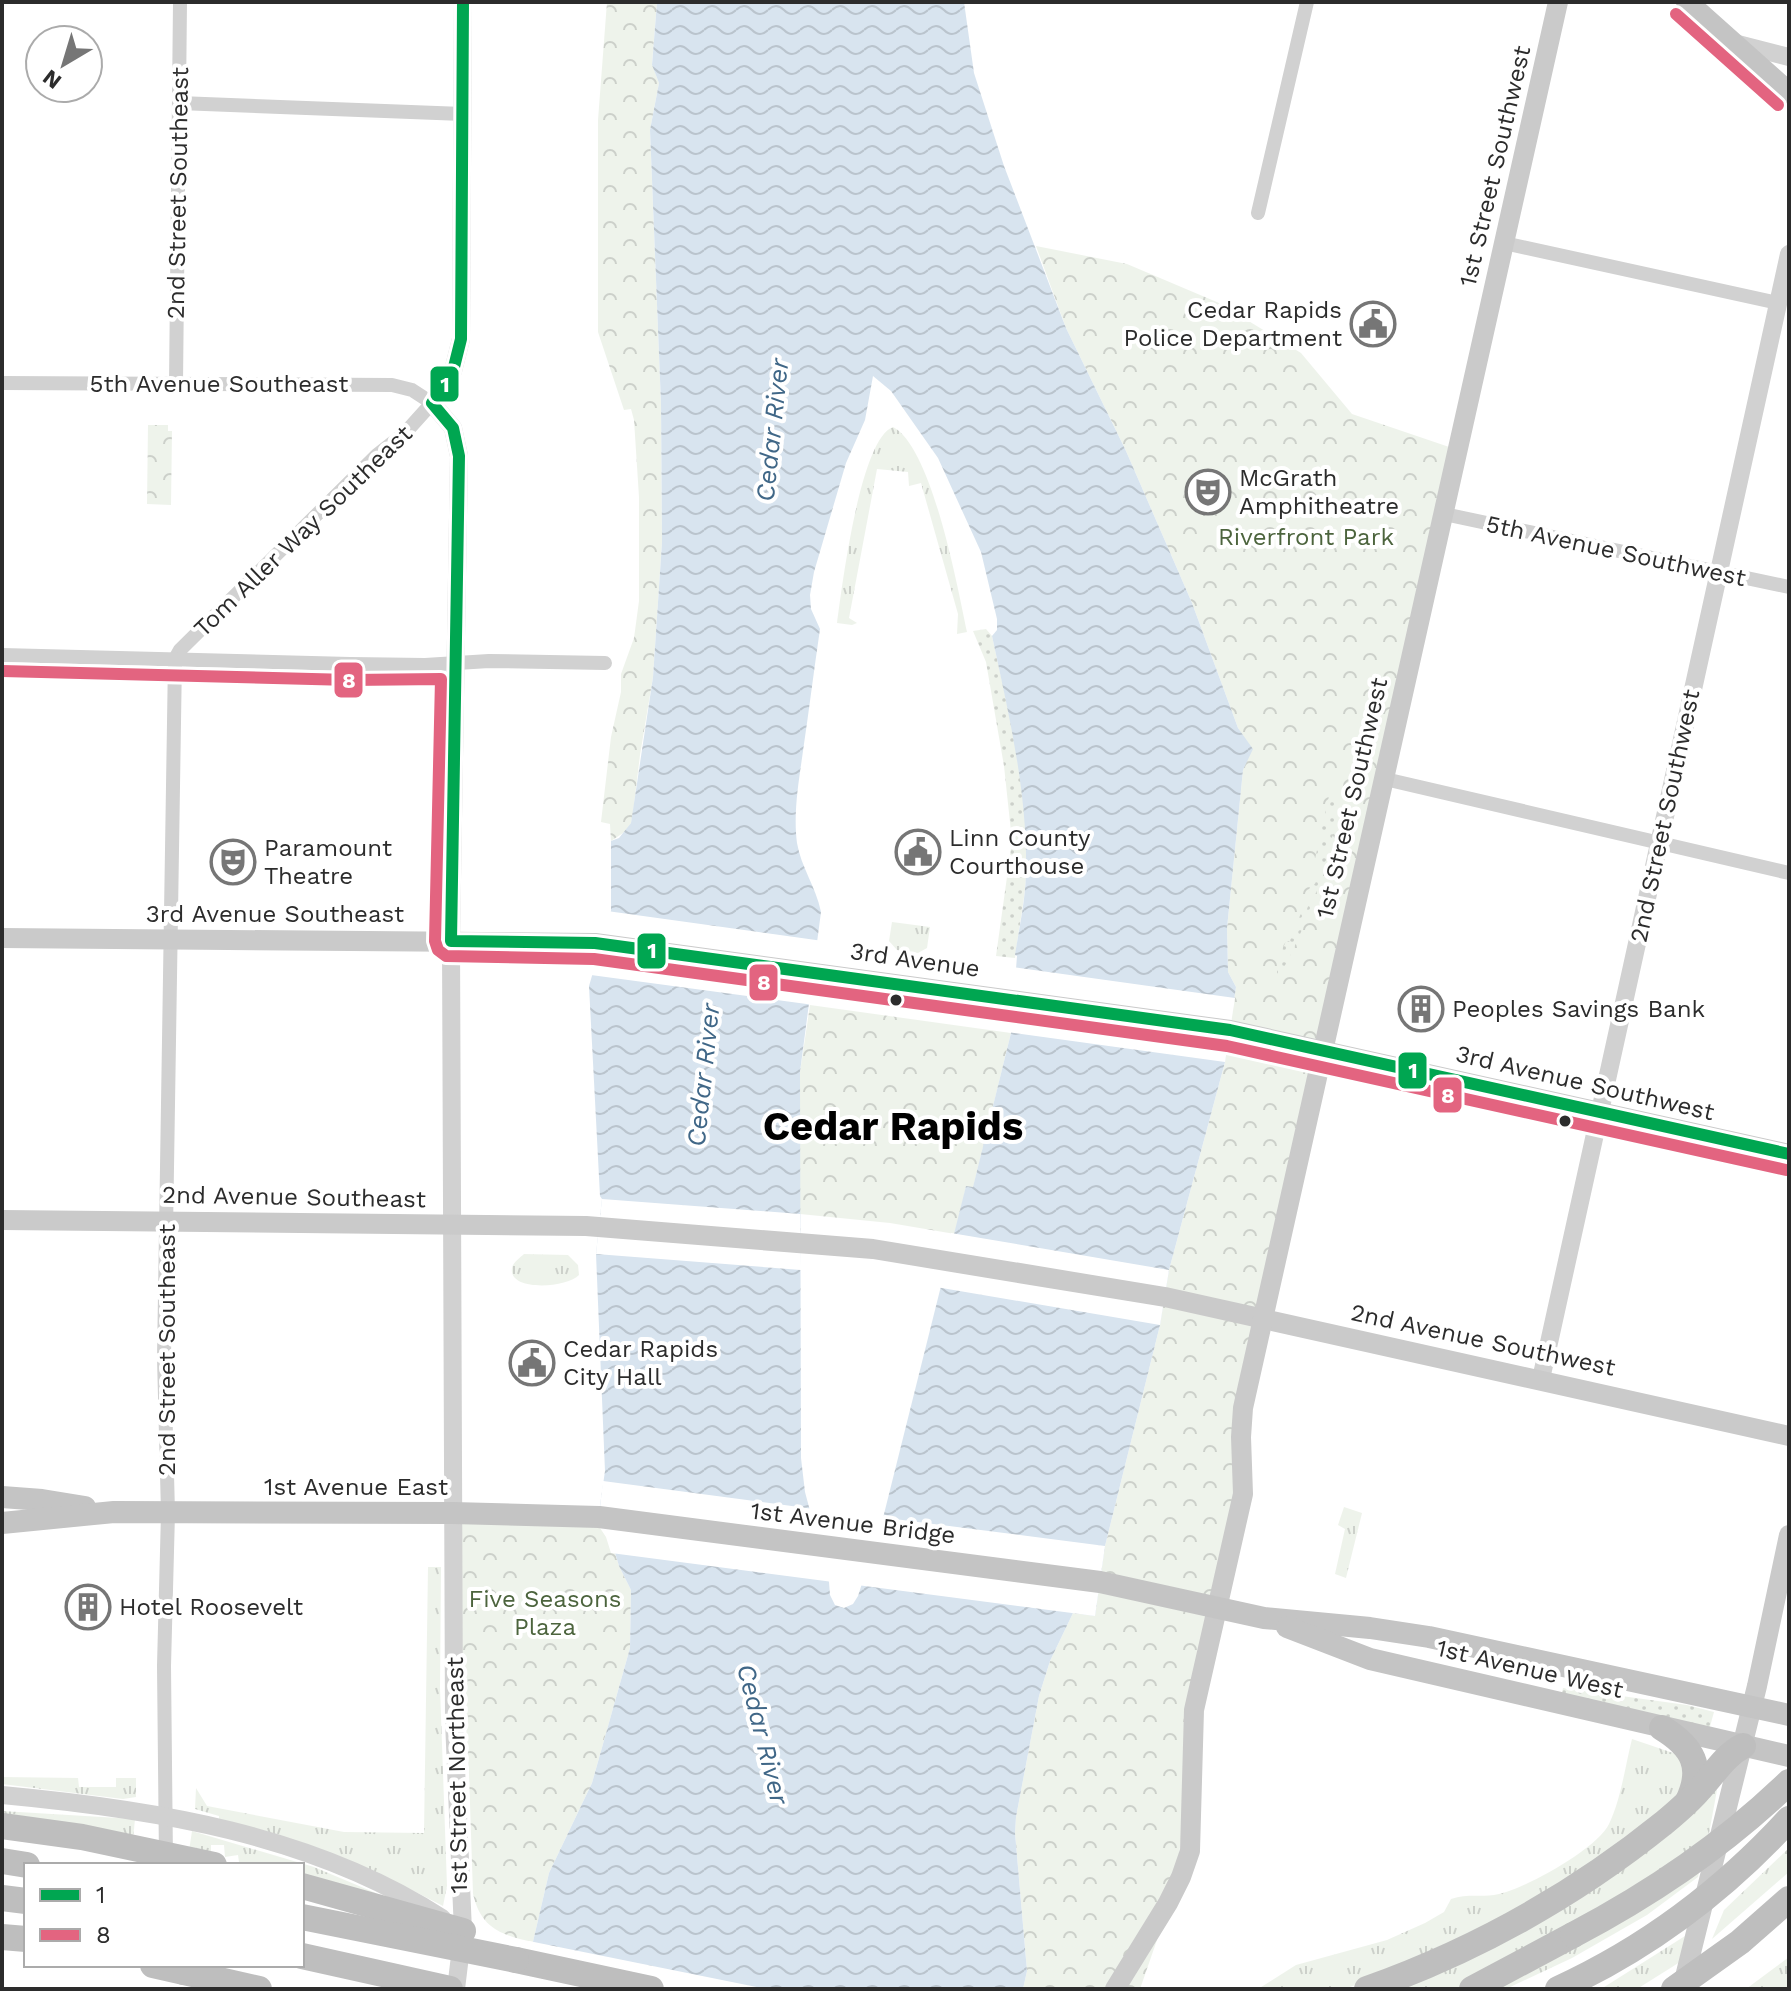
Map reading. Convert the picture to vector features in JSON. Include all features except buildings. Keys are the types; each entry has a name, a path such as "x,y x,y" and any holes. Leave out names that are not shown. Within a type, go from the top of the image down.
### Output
{"highway":[{"path":"1662,1728 1679,1738 1695,1764 1695,1787 1688,1802"},
{"path":"1367,1989 1431,1964 1514,1924 1622,1855 1688,1802 1728,1754 1743,1746"},
{"path":"1472,1989 1606,1918 1682,1869 1748,1820 1789,1782"},
{"path":"1558,1989 1656,1935 1735,1873 1789,1819"},
{"path":"2,1826 82,1837 205,1863"},
{"path":"2,1861 24,1865"},
{"path":"304,1887 463,1931"},
{"path":"2,1898 24,1901"},
{"path":"1674,1989 1740,1942 1789,1899"},
{"path":"304,1917 651,1989"},
{"path":"2,1937 24,1939"},
{"path":"304,1956 453,1989"},
{"path":"162,1967 259,1989"}],"main road":[{"path":"1687,2 1789,93"},
{"name":"1st Street Southwest","path":"1115,1989 1168,1903 1190,1851 1194,1710 1243,1494 1243,1408 1558,4"},
{"name":"3rd Avenue Southeast","path":"2,938 595,943"},
{"name":"3rd Avenue","path":"595,943 1230,1030"},
{"name":"3rd Avenue Southwest","path":"1230,1030 1789,1154"},
{"name":"2nd Avenue Southeast","path":"2,1220 592,1226 801,1241 933,1258"},
{"name":"2nd Avenue Southwest","path":"933,1258 1165,1297 1789,1436"},
{"name":"1st Avenue East","path":"2,1497 114,1512"},
{"name":"1st Avenue East","path":"2,1523 114,1512 453,1513 599,1517"},
{"name":"1st Avenue Bridge","path":"599,1517 1100,1582"},
{"path":"1682,1989 1743,1746 1789,1535"},
{"name":"1st Avenue West","path":"1100,1582 1264,1618 1429,1637 1789,1715"},
{"name":"1st Avenue West","path":"1264,1618 1370,1659 1789,1756"}],"street":[{"name":"2nd Street Southeast","path":"176,384 180,2"},
{"path":"432,403 453,371 461,347 463,2"},
{"path":"1258,213 1307,2"},
{"path":"1732,43 1789,57"},
{"path":"179,103 463,114"},
{"path":"1504,243 1778,303"},
{"name":"2nd Street Southwest","path":"1541,1379 1789,254"},
{"name":"5th Avenue Southeast","path":"2,383 392,385 412,390 432,403"},
{"name":"Tom Aller Way Southeast","path":"175,659 180,650 377,455 405,433 432,403"},
{"name":"1st Street Northeast","path":"432,403 453,428 459,456 451,941 451,1224 454,1721 463,1931 453,1989"},
{"name":"5th Avenue Southwest","path":"1444,514 1789,587"},
{"path":"2,655 350,664 605,663"},
{"name":"2nd Street Southeast","path":"166,1863 164,1666 168,1513 164,1358 175,659"},
{"path":"1385,779 1789,873"},
{"path":"2,1795 166,1815 251,1837 321,1860 397,1893 463,1931"},
{"path":"166,1967 166,1989"}],"green space":[{"path":"607,2 657,2 652,64 659,83 650,130 661,404 662,542 653,677 633,813 626,831 611,841 610,824 601,822 611,737 621,692 621,674 634,638 639,601 639,497 634,420 631,409 624,410 598,332 598,120"},
{"name":"Riverfront Park","path":"1036,246 1127,264 1219,303 1301,353 1352,414 1458,450 1258,1345 1243,1494 1194,1734 1175,1888 1140,1989 1023,1989 1027,1971 1016,1817 1039,1696 1050,1661 1073,1613 1095,1616 1105,1546 1160,1325 1169,1270 1225,1062 1236,987 1228,972 1227,928 1247,749 1192,603 1126,451 1066,328"},
{"path":"148,425 168,425 168,431 172,431 171,505 147,504"},
{"path":"893,427 907,440 920,461 931,489 950,554 967,632 957,634 958,614 921,483 909,486 908,472 877,469 849,618 857,623 837,623 848,548 862,485 881,437"},
{"path":"986,629 992,636 1012,726 1025,818 1026,879 1015,958 996,956 1012,841 1004,766 986,662 973,631"},
{"path":"1329,796 1341,799 1330,845 1299,938 1277,980 1277,962 1286,941 1295,939 1303,920 1299,918 1302,911 1306,912 1313,892 1309,890 1311,883 1315,884 1321,864 1315,859"},
{"path":"892,922 930,927 927,948 918,953 897,950 889,941"},
{"path":"810,1005 1011,1033 973,1188 966,1187 955,1234 890,1223 800,1214 800,1072"},
{"path":"524,1254 568,1255 578,1265 579,1275 551,1285 519,1281 513,1276 512,1268"},
{"path":"1344,1507 1362,1513 1346,1578 1335,1574 1345,1529 1338,1525"},
{"name":"Five Seasons Plaza","path":"453,1513 598,1519 610,1536 619,1566 631,1590 630,1648 592,1783 549,1873 533,1942 503,1933 487,1923 473,1894"},
{"path":"428,1567 441,1567 440,1688 447,1886 443,1906 406,1887 195,1809 196,1788 207,1806 344,1832 424,1833"},
{"path":"1563,1688 1687,1705 1714,1712 1709,1730 1562,1693"},
{"path":"1632,1739 1685,1757 1684,1791 1647,1826 1532,1903 1375,1978 1344,1989 1258,1989 1296,1965 1387,1940 1425,1923 1444,1912 1451,1899 1511,1890 1543,1876 1576,1856 1591,1845 1609,1824 1620,1794"},
{"path":"2,1777 78,1778 79,1787 116,1787 116,1778 136,1778 136,1797 123,1799 2,1784"},
{"path":"1715,1788 1708,1839 1676,1862 1455,1989 1395,1989"},
{"path":"2,1811 135,1819 133,1839 2,1818"},
{"path":"192,1831 300,1863 239,1862 238,1855 225,1857 224,1845 211,1845 211,1856 189,1851"},
{"path":"1789,1848 1789,1872 1712,1939 1724,1910"},
{"path":"304,1864 314,1867 378,1894 304,1877"},
{"path":"1701,1864 1698,1877 1647,1915 1572,1958 1506,1989 1486,1989"},
{"path":"1685,1936 1680,1962 1637,1989 1601,1989"},
{"path":"1789,1957 1789,1989 1746,1989"}],"water":[{"name":"Cedar River","path":"657,2 964,2 974,73 1004,166 1066,328 1126,451 1192,603 1238,728 1253,749 1243,770 1227,928 1228,972 1236,987 1225,1062 1169,1270 1160,1325 1105,1546 1095,1616 1073,1613 1050,1661 1039,1696 1016,1817 1027,1971 1023,1989 522,1989 549,1873 592,1783 630,1648 631,1590 619,1566 610,1536 598,1519 605,1471 596,1254 602,1199 589,986 611,911 611,841 619,838 631,823 653,677 662,542 661,404 650,130 659,83 652,65","holes":["873,376 891,391 938,458 981,552 997,619 997,630 992,636 1021,785 1026,875 1015,955 1011,1033 973,1187 966,1186 883,1518 858,1596 853,1604 844,1608 835,1605 830,1595 805,1492 801,1458 800,1072 821,912 799,852 796,808 820,629 811,609 814,572 846,463 865,420"]}],"pier":[{"path":"607,911 823,941 814,1005 591,975 594,951"},
{"path":"1012,967 1235,998 1225,1062 1007,1032"},
{"path":"602,1199 800,1214 801,1270 596,1254"},
{"path":"951,1233 1169,1270 1160,1325 936,1287"},
{"path":"603,1481 814,1509 833,1582 611,1553 598,1525"},
{"path":"879,1517 1105,1546 1095,1616 857,1585"},
{"path":"529,1941 767,1989 518,1989"}],"transit line":[{"name":"1","path":"463,2 461,339 453,371 432,403 453,428 459,456 451,941 595,943 1230,1030 1789,1154"},
{"name":"8","path":"1676,14 1778,105"},
{"name":"8","path":"2,671 350,680 441,679 435,941 438,950 446,956 594,959 1227,1046 1786,1170"}],"place":[{"name":"Cedar Rapids Police Department","path":"1373,324"},
{"name":"McGrath Amphitheatre","path":"1208,492"},
{"name":"Linn County Courthouse","path":"918,852"},
{"name":"Paramount Theatre","path":"233,862"},
{"name":"Peoples Savings Bank","path":"1421,1009"},
{"name":"Cedar Rapids City Hall","path":"532,1363"},
{"name":"Hotel Roosevelt","path":"88,1607"}],"district":[{"name":"Cedar Rapids","path":"893,1126"}]}
